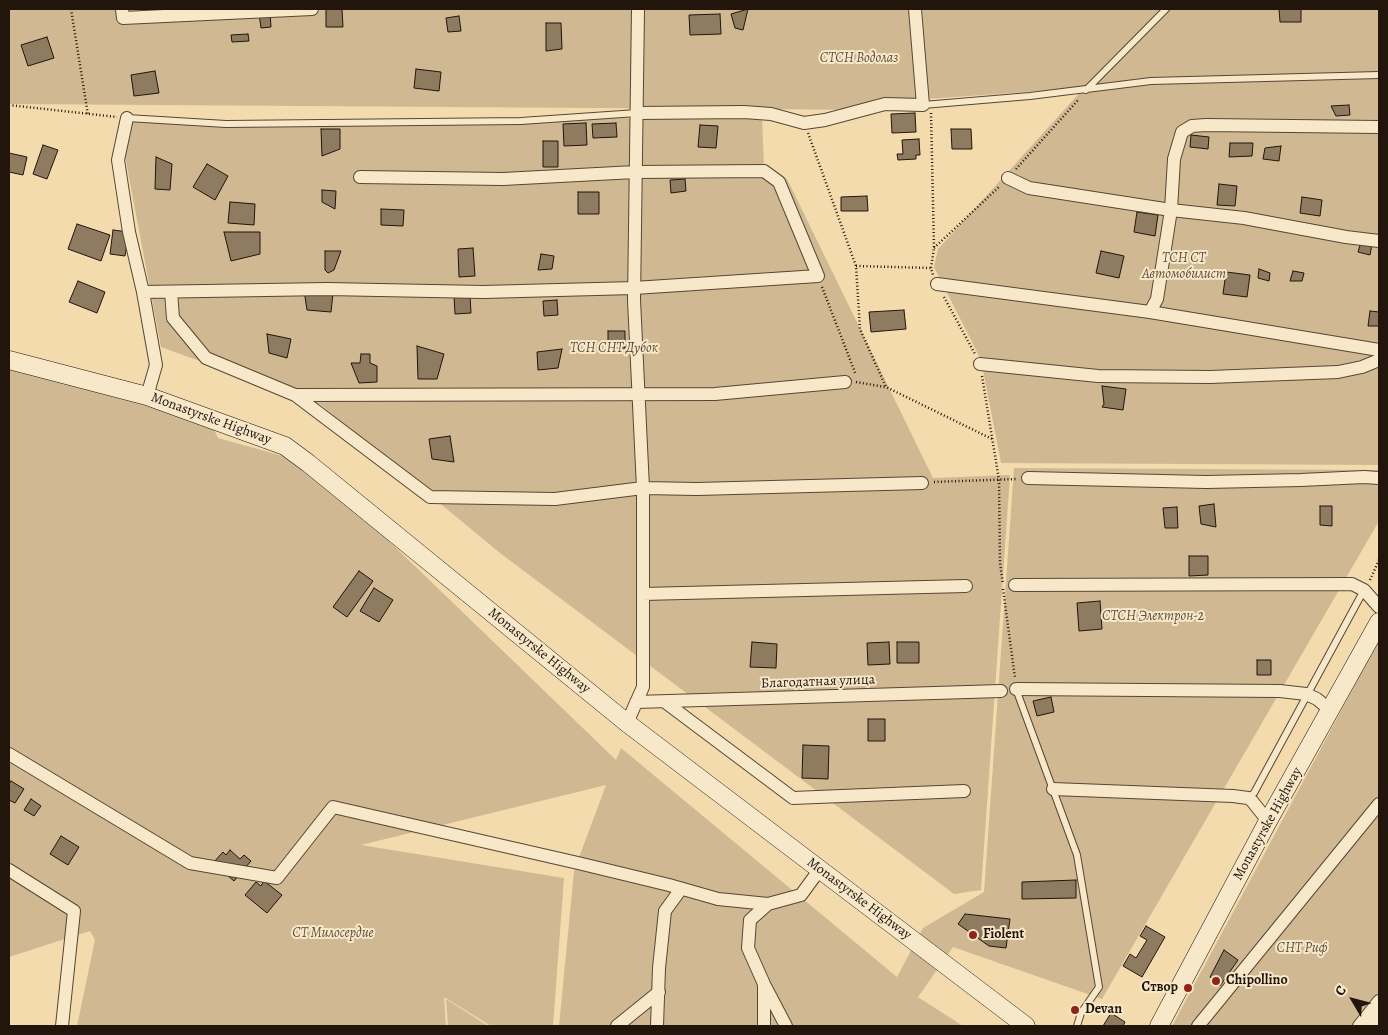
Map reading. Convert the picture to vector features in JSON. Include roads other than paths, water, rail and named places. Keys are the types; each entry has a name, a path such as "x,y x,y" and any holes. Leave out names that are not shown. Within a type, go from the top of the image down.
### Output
{"main road":[{"name":"Monastyrske Highway","path":"9,360 147,396 285,446 627,723 1026,1026"},
{"name":"Monastyrske Highway","path":"1159,1026 1268,821 1379,622"}],"street":[{"path":"122,9 123,18 312,9"},
{"path":"627,723 643,687 643,488 634,288 638,9"},
{"path":"637,114 744,112 772,114 804,123 825,120 885,104 927,105 915,9"},
{"path":"127,118 118,160 129,232 143,292 156,364 147,396"},
{"path":"1150,312 1157,299 1171,210 1174,160 1182,132 1192,126 1379,127"},
{"path":"143,292 326,290 483,292 634,288 818,276 779,182 764,171 635,172 503,179 360,177"},
{"path":"1008,178 1029,188 1171,210 1244,218 1346,237 1379,241"},
{"path":"937,284 1150,312 1379,350"},
{"path":"171,292 173,318 206,358 294,395 430,497 555,499 643,488 697,489 922,482"},
{"path":"980,364 1098,376 1210,377 1338,372 1362,367 1379,360"},
{"path":"294,395 716,394 845,382"},
{"path":"1028,478 1206,482 1379,478"},
{"path":"1015,585 1352,584 1364,590 1379,607"},
{"path":"643,594 966,586"},
{"path":"1016,690 1280,691 1306,694 1317,699 1331,711"},
{"name":"Благодатная улица","path":"636,702 1001,691"},
{"path":"665,702 793,798 964,791"},
{"path":"9,754 190,862 277,878 333,807 578,862 718,900 768,904 801,895 820,869"},
{"path":"1053,789 1248,798 1268,821"},
{"path":"1198,1026 1379,804"},
{"path":"9,870 74,911 62,1026"},
{"path":"657,1026 665,911 681,889"},
{"path":"768,904 750,920 748,948 786,1026"},
{"path":"764,984 764,1026"},
{"path":"617,1026 658,992"},
{"path":"1359,1026 1379,1001"},
{"path":"1372,1026 1379,1017"}],"lane":[{"path":"1086,90 1166,9"},
{"path":"927,105 1086,90 1151,81 1379,75"},
{"path":"127,118 226,124 521,120 637,114"},
{"path":"1248,798 1254,793 1364,590"},
{"path":"1016,690 1077,855 1099,987 1081,1013 1077,1026"}],"place":[{"name":"Fiolent","path":"973,935"},
{"name":"Chipollino","path":"1216,981"},
{"name":"Створ","path":"1188,988"},
{"name":"Devan","path":"1075,1010"}],"park label":[{"name":"СТСН Водолаз","path":"859,59"},
{"name":"ТСН СТ Автомобилист","path":"1184,268"},
{"name":"ТСН СНТ Дубок","path":"614,349"},
{"name":"СТСН Электрон-2","path":"1153,617"},
{"name":"СТ Милосердие","path":"333,934"},
{"name":"СНТ Риф","path":"1302,949"}]}
